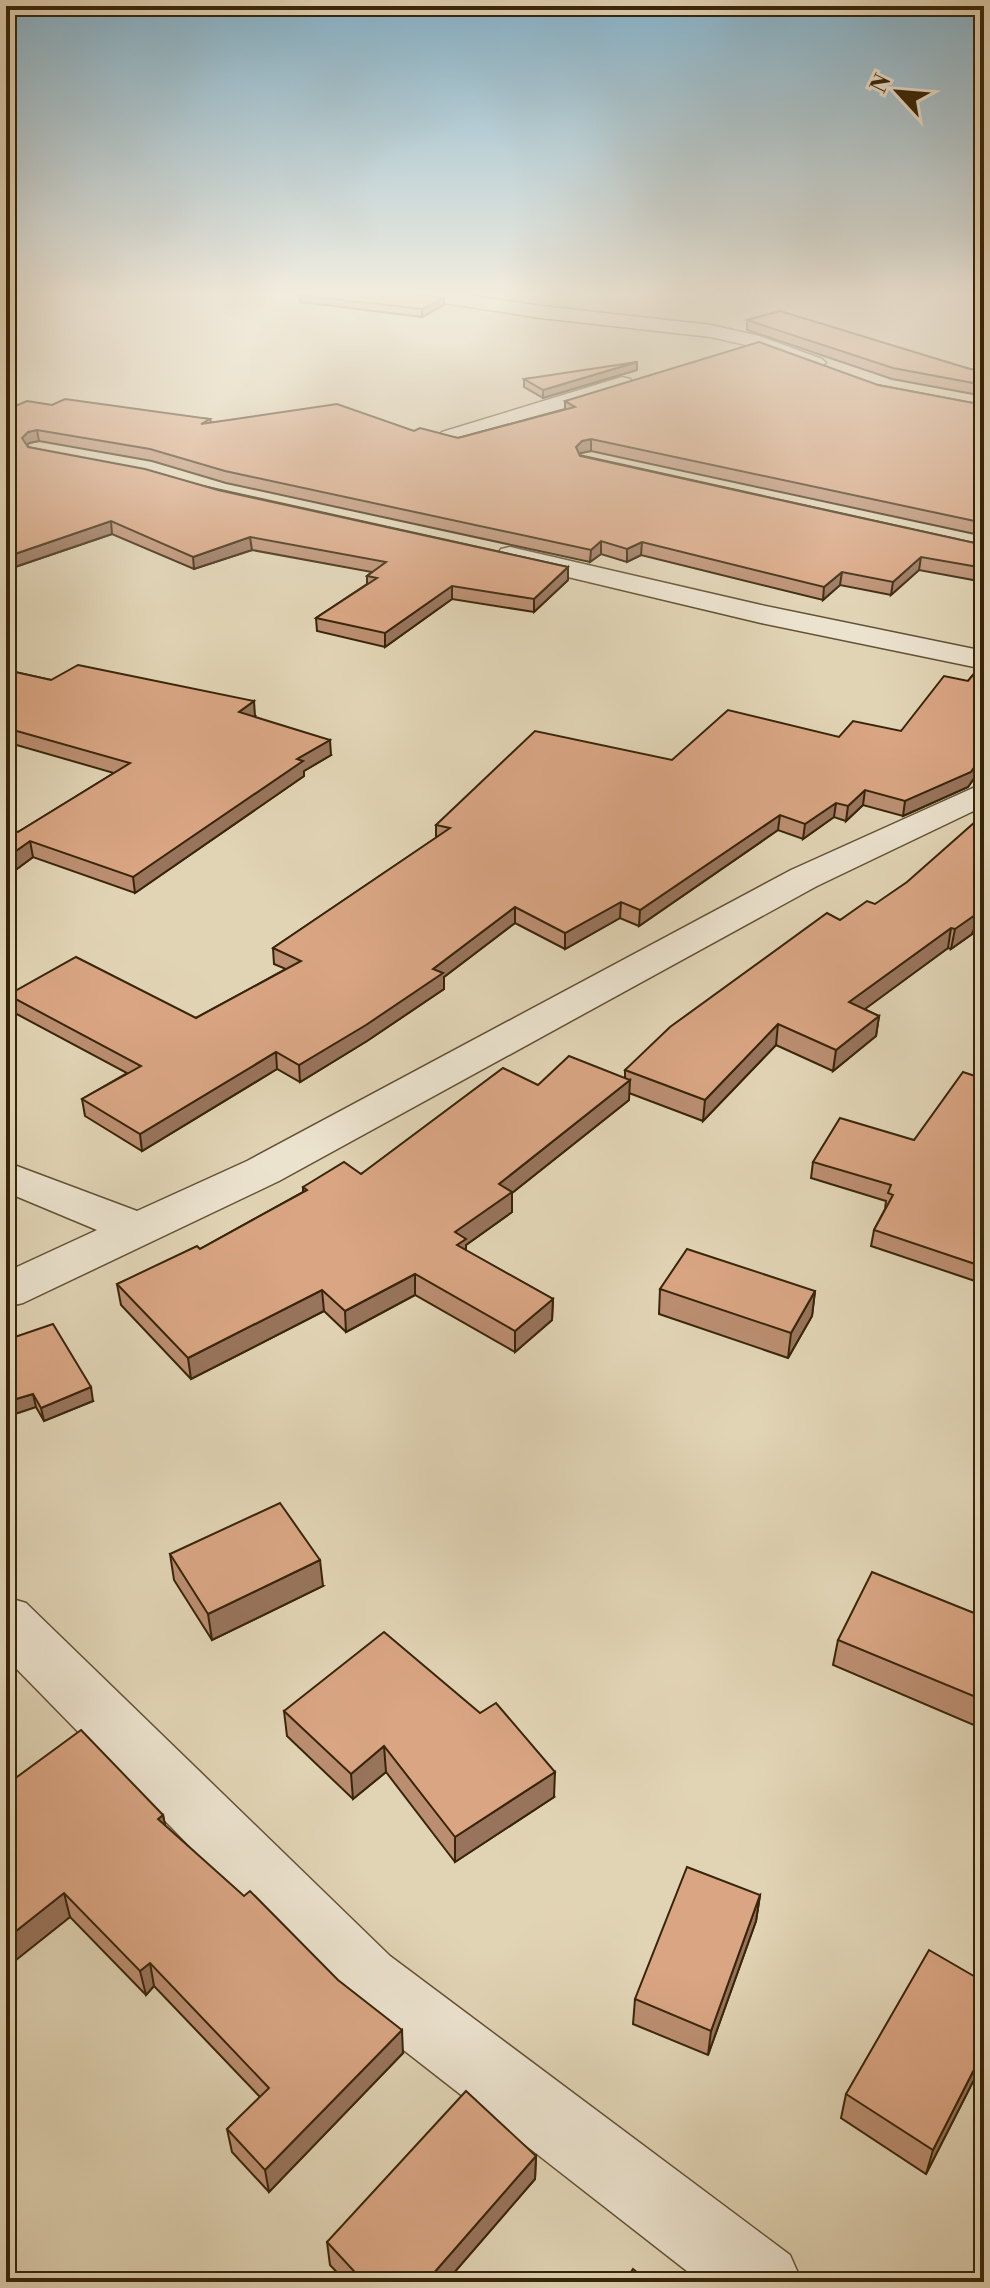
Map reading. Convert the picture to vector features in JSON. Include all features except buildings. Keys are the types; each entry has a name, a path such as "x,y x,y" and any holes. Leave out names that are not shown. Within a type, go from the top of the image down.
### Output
{"street":[{"path":"450,437 577,398"},
{"path":"488,550 761,614 984,660"},
{"path":"6,1291 263,1171 804,878 984,793"},
{"path":"6,1176 138,1229"},
{"path":"6,1620 366,1979 763,2282"}]}
